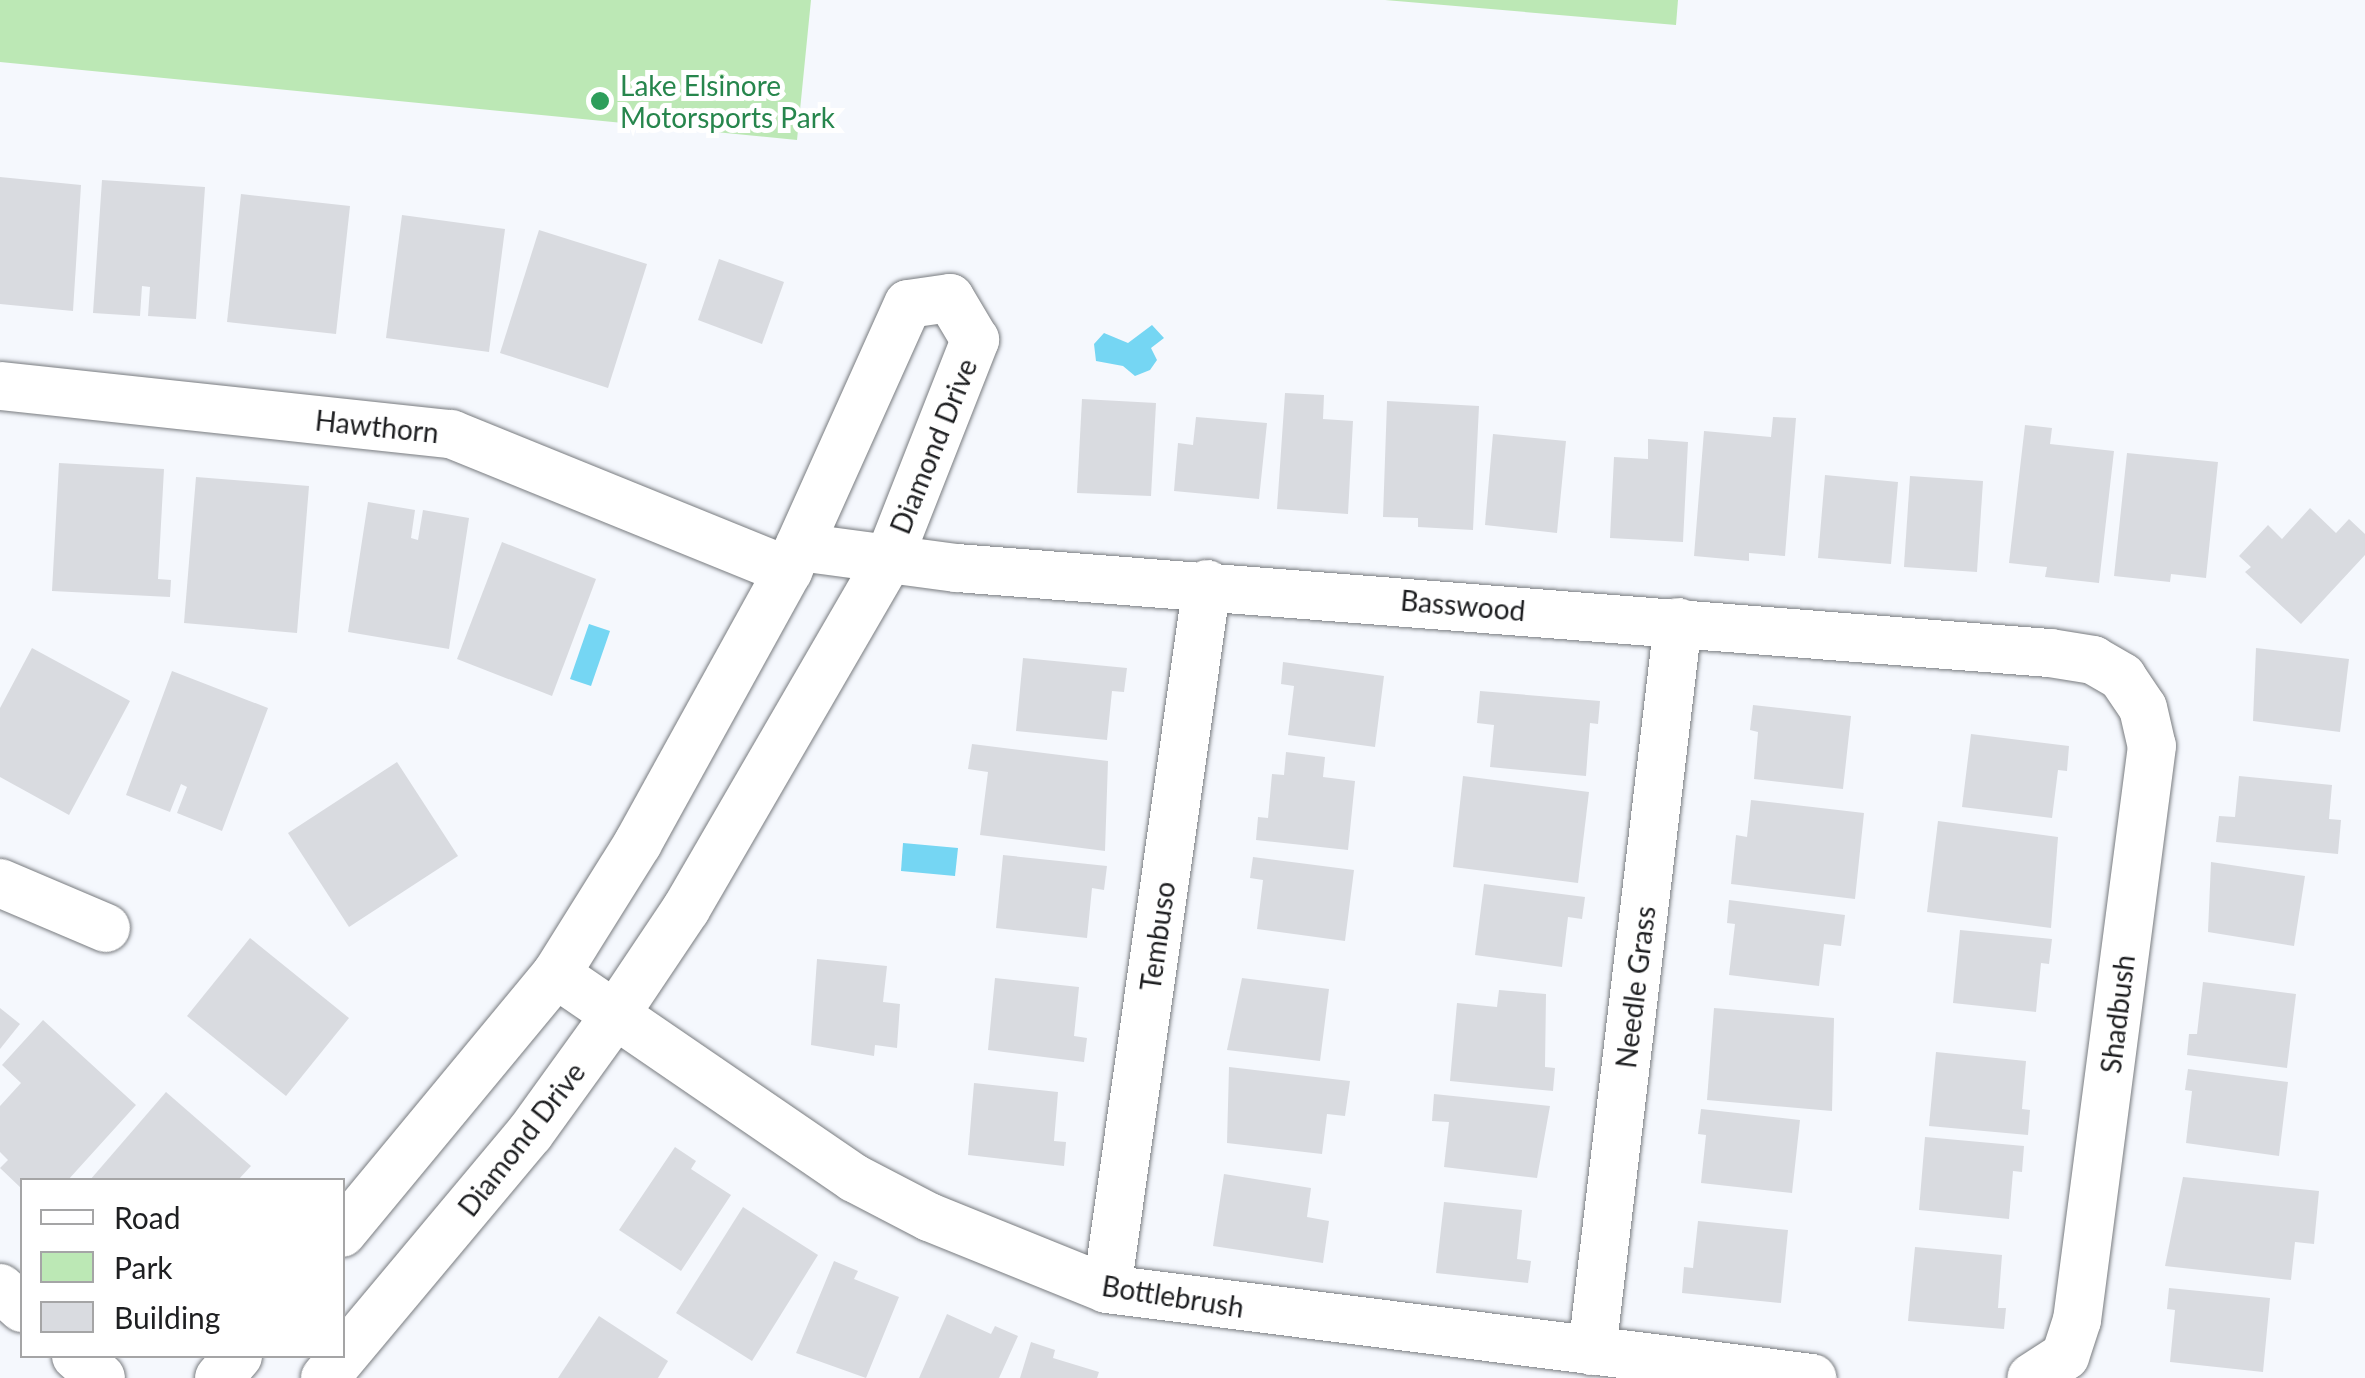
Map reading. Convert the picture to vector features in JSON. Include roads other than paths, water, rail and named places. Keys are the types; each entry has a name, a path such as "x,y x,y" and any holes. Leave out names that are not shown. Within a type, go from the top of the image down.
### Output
{"street":[{"name":"Diamond Drive","path":"345,1229 556,974 638,843 794,559 908,304 950,298 975,340 888,561 686,910 615,1015 530,1133 345,1354"},
{"name":"Hawthorn","path":"0,386 451,434 794,559"},
{"name":"Basswood","path":"794,559 888,561 1208,584 2050,653 2093,660 2122,677"},
{"name":"Tembuso","path":"1107,1289 1208,584"},
{"name":"Needle Grass","path":"1592,1351 1678,622"},
{"name":"Shadbush","path":"2048,1367 2077,1320 2152,746 2142,708 2122,677"},
{"path":"0,883 106,928"},
{"name":"Bottlebrush","path":"556,974 854,1178 930,1218 1107,1289 1812,1378"},
{"path":"0,1288 20,1306"},
{"path":"78,1358 101,1378"},
{"path":"219,1378 236,1358"},
{"name":"Diamond Drive","path":"325,1378 342,1358"}],"water":[{"path":"1152,325 1164,338 1151,348 1157,360 1150,370 1135,376 1123,366 1096,361 1094,344 1104,333 1128,343"},
{"path":"589,624 610,631 591,686 570,679"},
{"path":"903,843 958,848 955,876 901,871"}],"place":[{"name":"Lake Elsinore Motorsports Park","path":"600,101"}]}
